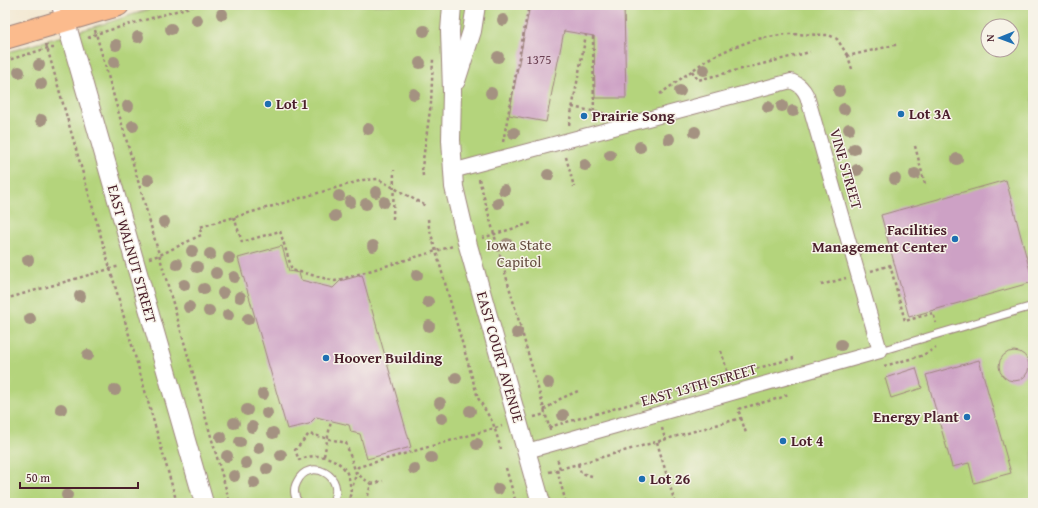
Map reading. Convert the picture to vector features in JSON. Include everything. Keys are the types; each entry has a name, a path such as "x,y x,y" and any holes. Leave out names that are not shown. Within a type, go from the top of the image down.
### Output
{"main road":[{"path":"5,38 63,13 118,5"}],"street":[{"name":"EAST COURT AVENUE","path":"452,5 450,31 452,91 451,140 452,171 456,202 541,503"},
{"name":"EAST COURT AVENUE","path":"452,91 472,31 476,5"},
{"name":"EAST WALNUT STREET","path":"63,13 204,503"},
{"name":"VINE STREET","path":"452,171 792,81 803,88 807,96 880,351"},
{"name":"EAST 13TH STREET","path":"526,451 880,351"}],"lane":[{"path":"880,351 1033,306"},
{"path":"299,503 295,493 295,486 298,479 309,471 316,470 328,474 336,485 335,498 332,503"}],"path":[{"path":"88,38 96,34 197,5"},
{"path":"502,145 529,5"},
{"path":"95,29 230,503"},
{"path":"660,94 708,59 734,47 758,39 786,34 829,35 837,39 848,56 852,69"},
{"path":"568,129 586,35"},
{"path":"593,36 594,122"},
{"path":"46,42 178,503"},
{"path":"848,56 899,44"},
{"path":"5,61 48,48 57,48"},
{"path":"692,71 698,80 810,52"},
{"path":"423,176 422,167 431,103 433,58"},
{"path":"572,107 613,115"},
{"path":"915,146 925,184"},
{"path":"566,157 574,186"},
{"path":"392,219 392,187 394,170"},
{"path":"478,174 551,434"},
{"path":"149,258 160,255 201,235 200,227 363,180 378,179 426,206"},
{"path":"234,217 242,242 280,231 292,270 335,281 453,246"},
{"path":"428,219 478,398 493,423 501,449"},
{"path":"481,238 531,224"},
{"path":"872,270 894,264"},
{"path":"890,265 906,321 933,313 939,334"},
{"path":"5,299 120,266"},
{"path":"821,286 850,277"},
{"path":"721,351 729,376"},
{"path":"549,427 794,358"},
{"path":"544,410 560,399 578,391"},
{"path":"746,433 738,409 780,398 790,393"},
{"path":"533,418 546,414"},
{"path":"548,472 741,418"},
{"path":"324,456 331,420"},
{"path":"661,423 665,439"},
{"path":"348,503 358,467 504,425"},
{"path":"351,492 350,482 346,472 334,460 324,456 312,456 299,460 295,450 309,434 346,443 356,473 371,484"},
{"path":"657,442 675,503"},
{"path":"556,453 560,469"},
{"path":"578,464 581,473 592,476"},
{"path":"506,468 516,503"},
{"path":"557,470 566,503"},
{"path":"510,481 514,479"},
{"path":"371,484 383,481"},
{"path":"349,499 366,503 371,484"}],"green space":[{"name":"Iowa State Capitol","path":"163,5 1033,5 1033,503 5,503 5,53"}],"building":[{"path":"530,5 624,5 626,98 595,98 594,36 564,31 546,122 509,115"},
{"name":"Facilities Management Center","path":"1006,180 1033,282 909,317 881,215"},
{"name":"Hoover Building","path":"282,246 289,271 299,273 301,280 333,288 340,281 362,275 411,447 367,459 360,434 351,432 349,425 316,417 309,424 287,429 238,258"},
{"path":"1014,351 1020,352 1028,360 1028,372 1020,380 1014,381 1008,380 1000,372 999,366 1000,360 1008,352"},
{"name":"Energy Plant","path":"979,360 1011,473 974,483 969,463 952,467 926,375"},
{"path":"916,368 922,388 891,398 885,378"}],"place":[{"name":"Lot 1","path":"268,104"},
{"name":"Lot 3A","path":"901,114"},
{"name":"Prairie Song","path":"584,116"},
{"name":"Facilities Management Center","path":"955,239"},
{"name":"Hoover Building","path":"326,358"},
{"name":"Energy Plant","path":"967,417"},
{"name":"Lot 4","path":"783,441"},
{"name":"Lot 26","path":"642,479"}]}
